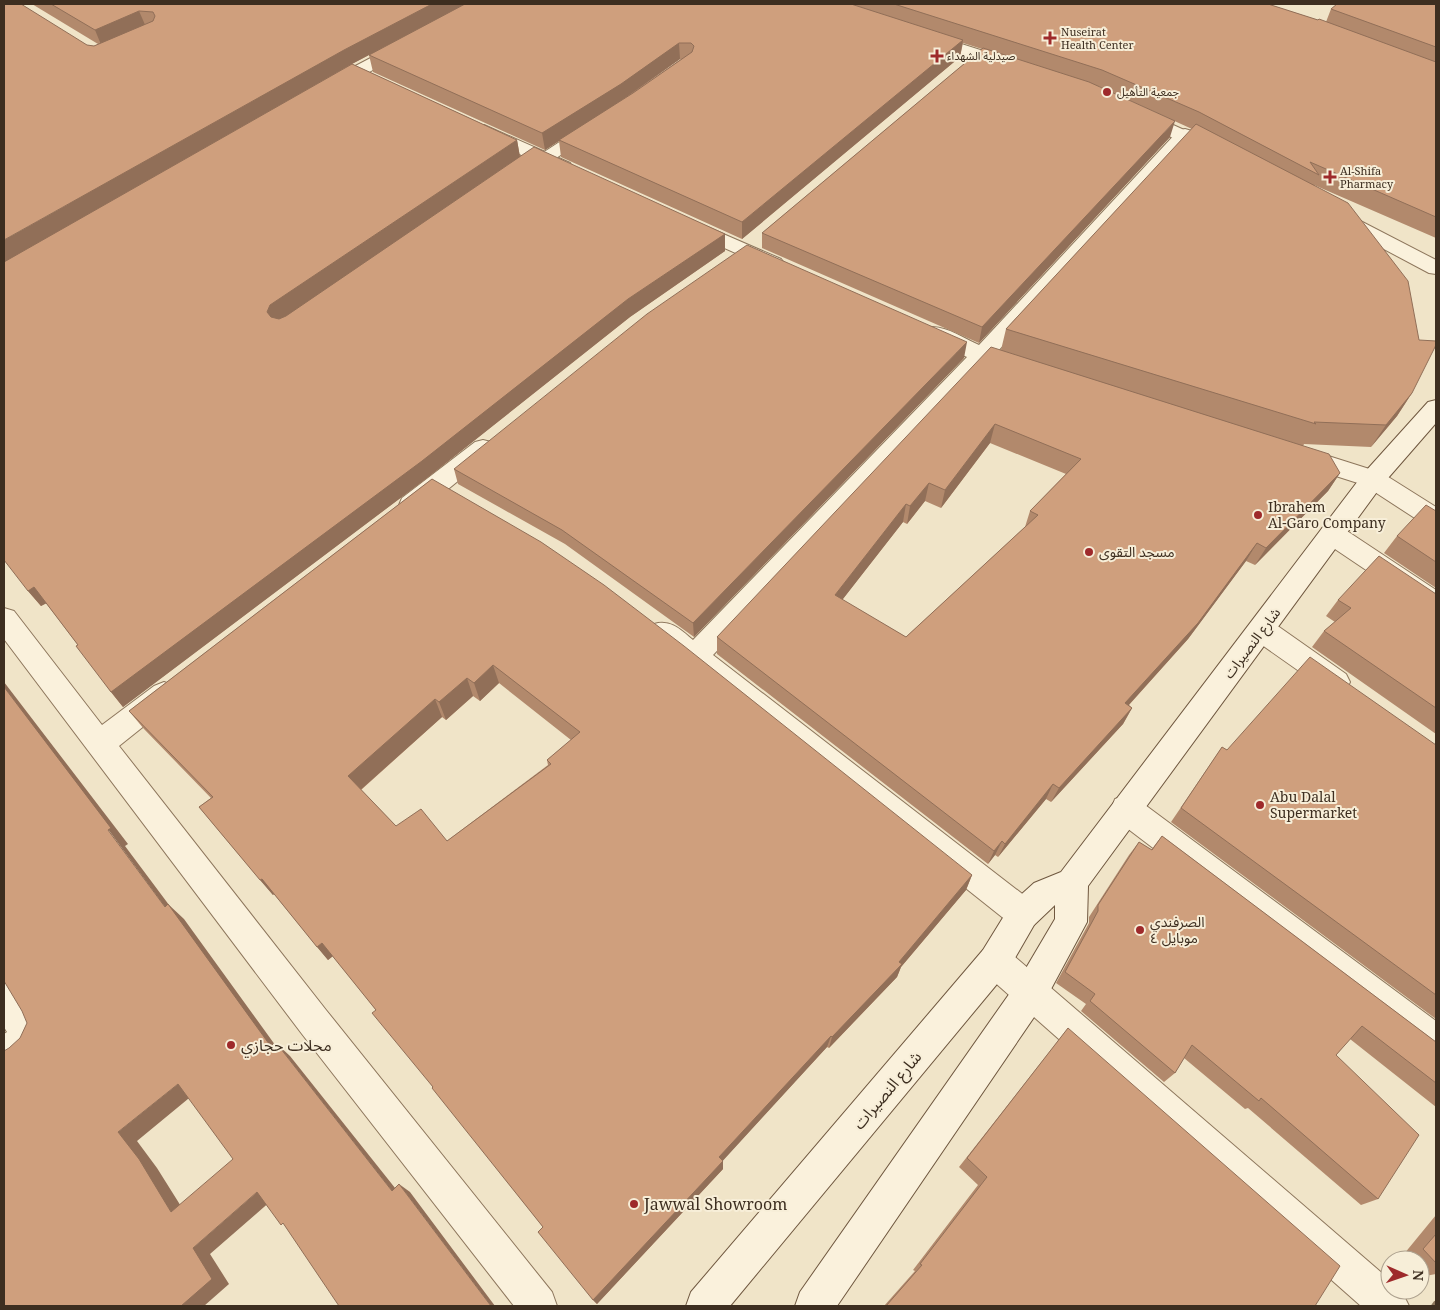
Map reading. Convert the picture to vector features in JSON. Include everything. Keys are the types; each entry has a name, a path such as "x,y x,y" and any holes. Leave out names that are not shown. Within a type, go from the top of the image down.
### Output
{"street":[{"path":"912,34 1029,72"},
{"path":"312,96 414,40"},
{"path":"954,73 976,54"},
{"path":"355,72 382,84"},
{"path":"1125,108 1185,135 1234,161"},
{"path":"464,122 533,160 581,175"},
{"path":"696,655 982,355 1185,135"},
{"path":"1325,210 1436,268"},
{"path":"671,217 790,270"},
{"path":"918,327 982,355 1038,373"},
{"name":"شارع النصيرات","path":"705,1306 995,961 1022,914 1045,894 1072,882 1373,479 1436,408"},
{"path":"391,521 500,435"},
{"path":"1280,449 1373,479 1436,519"},
{"path":"438,485 462,500"},
{"path":"1332,534 1436,604"},
{"path":"641,614 696,655 1022,914"},
{"path":"7,628 538,1306"},
{"path":"1262,630 1357,696"},
{"path":"99,744 182,680"},
{"path":"1126,809 1436,1042"},
{"path":"814,1306 1031,992 1071,922 1072,882"},
{"path":"995,961 1390,1306"},
{"path":"4,996 29,1036 4,1055"}],"lane":[{"path":"533,160 603,121"}],"path":[{"path":"1434,1306 1436,1302"}],"building":[{"path":"4,4 21,4 87,45 94,46 153,21 155,16 153,12 139,11 95,30 51,4 432,4 344,50 4,240"},
{"path":"465,4 851,4 963,40 742,222 559,140 633,93 692,52 694,46 691,43 679,43 621,84 542,133 369,55"},
{"path":"894,4 1268,4 1319,19 1436,62 1436,217 1310,162 1319,175 1199,112 1102,70"},
{"path":"1337,4 1436,4 1436,47 1331,9"},
{"path":"983,48 1089,82 1175,121 982,327 762,233"},
{"path":"352,64 517,140 270,305 267,312 271,317 279,319 286,316 534,147 725,234 628,299 422,461 111,692 34,587 28,591 4,560 4,262"},
{"path":"1196,124 1348,203 1408,281 1419,340 1436,341 1436,345 1412,393 1386,425 1314,422 1316,424 1006,329"},
{"path":"747,245 967,342 693,623 562,530 454,469 647,314"},
{"path":"991,347 1329,454 1340,473 1266,548 1257,543 1198,623 1125,703 1132,708 1059,788 1053,784 1005,844 1002,841 994,851 717,637","holes":["995,424 1081,459 1030,511 1038,515 906,637 835,595 906,504 910,506 929,483 945,490"]},
{"path":"432,479 541,542 604,585 684,646 972,875 899,962 902,964 831,1036 719,1157 723,1161 593,1300 538,1232 543,1227 372,1013 376,1010 322,943 317,947 262,879 260,880 199,807 213,797 129,711","holes":["493,665 580,732 547,760 551,764 447,841 421,809 396,826 348,776 435,699 439,702 467,678 474,683"]},
{"path":"1426,505 1436,511 1436,562 1397,536"},
{"path":"1379,556 1436,594 1436,708 1324,631 1351,608 1338,600"},
{"path":"1310,657 1436,745 1436,995 1181,808 1222,747 1227,750"},
{"path":"4,687 111,828 108,830 165,907 168,904 272,1048 277,1044 392,1191 399,1184 491,1306 339,1306 283,1223 281,1225 257,1192 193,1248 212,1279 181,1306 4,1306 4,1051 20,1038 27,1023 4,981","holes":["178,1084 233,1159 171,1212 139,1159 118,1132"]},
{"path":"1162,836 1436,1042 1436,1083 1362,1026 1336,1055 1419,1135 1378,1199 1261,1098 1259,1101 1192,1045 1175,1073 1090,1001 1095,994 1065,972 1098,911 1098,905 1139,842 1152,850"},
{"path":"1068,1028 1340,1266 1315,1306 886,1306 922,1265 920,1264 987,1177 967,1158"},
{"path":"1436,1234 1436,1263 1430,1257 1430,1250 1423,1249"}],"place":[{"name":"Nuseirat Health Center","path":"1050,38"},
{"name":"صيدلية الشهداء","path":"937,56"},
{"name":"جمعية التأهيل","path":"1107,92"},
{"name":"Al-Shifa Pharmacy","path":"1330,177"},
{"name":"Ibrahem Al-Garo Company","path":"1258,515"},
{"name":"مسجد التقوى","path":"1089,552"},
{"name":"Abu Dalal Supermarket","path":"1260,805"},
{"name":"الصرفندي موبايل ٤","path":"1140,930"},
{"name":"محلات حجازي","path":"231,1045"},
{"name":"Jawwal Showroom","path":"634,1204"}]}
